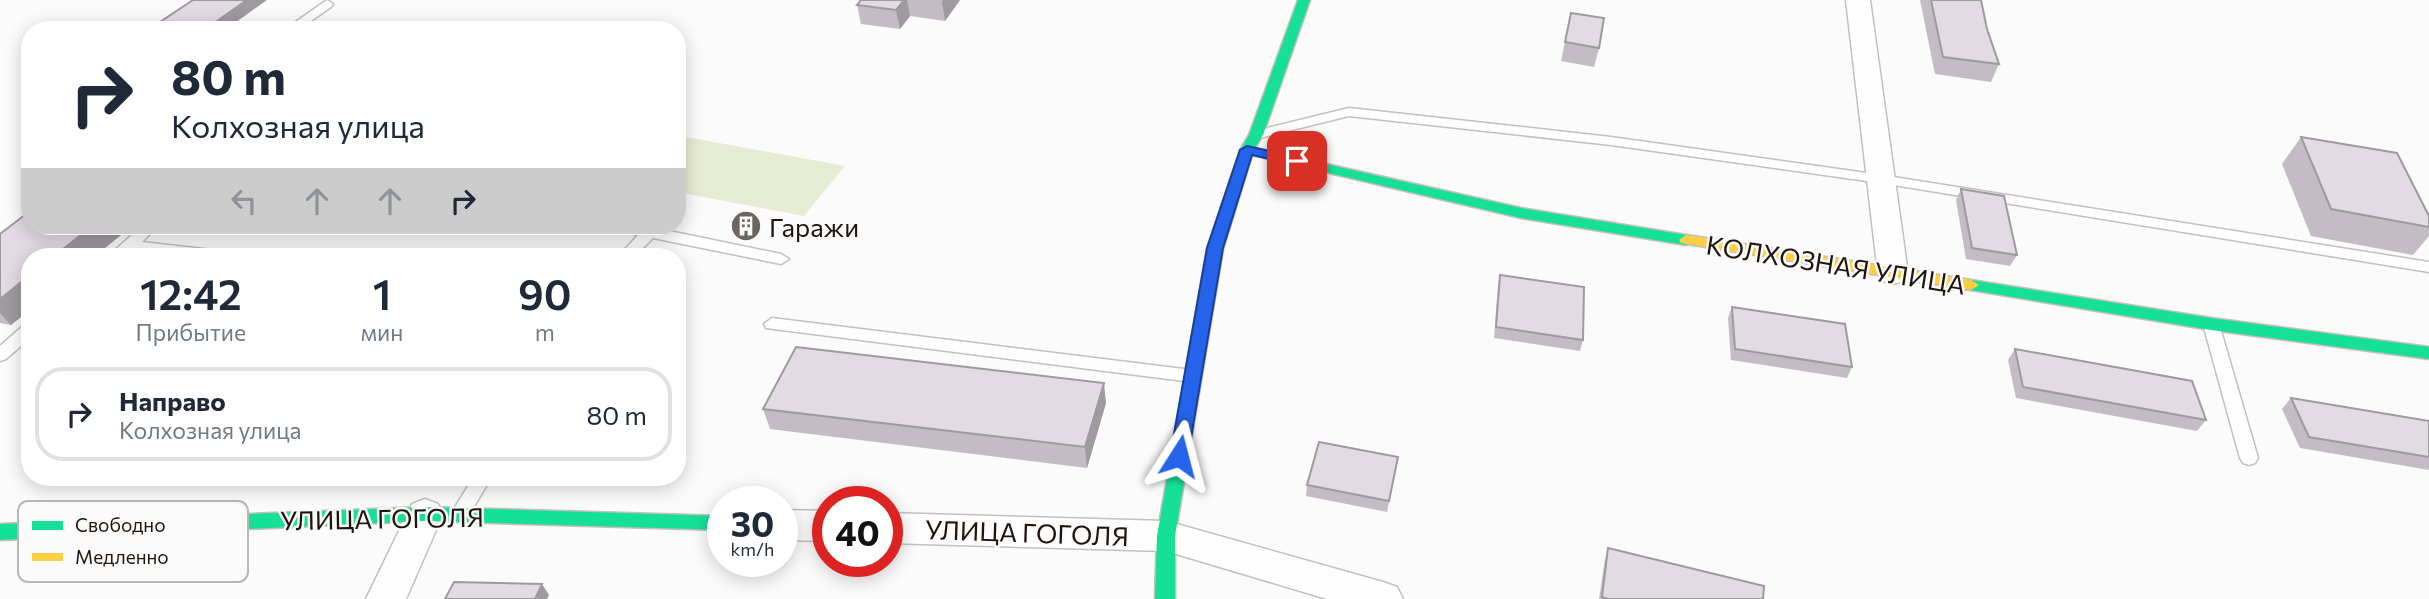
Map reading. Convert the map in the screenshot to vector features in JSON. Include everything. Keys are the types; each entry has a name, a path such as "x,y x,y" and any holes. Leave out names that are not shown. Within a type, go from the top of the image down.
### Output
{"street":[{"path":"1165,599 1166,536 1215,248 1247,150 1256,135 1304,0"},
{"path":"1858,0 1893,274"},
{"name":"КОЛХОЗНАЯ УЛИЦА","path":"1247,150 1521,213 2211,324 2429,353"},
{"path":"386,599 442,514"},
{"name":"УЛИЦА ГОГОЛЯ","path":"248,522 442,514 707,522"},
{"name":"УЛИЦА ГОГОЛЯ","path":"903,528 1166,536"},
{"name":"УЛИЦА ГОГОЛЯ","path":"0,532 18,531"},
{"path":"1166,536 1383,599"}],"lane":[{"path":"303,21 327,4"},
{"path":"1256,135 1349,112 1611,141 1881,179 2429,267"},
{"path":"124,248 140,235"},
{"path":"634,248 647,235"},
{"path":"665,235 782,259"},
{"path":"127,245 153,248"},
{"path":"772,324 1192,376"},
{"path":"2211,324 2249,458"},
{"path":"0,355 21,337"},
{"path":"442,514 473,486"}],"green space":[{"path":"686,137 845,166 804,216 686,194"}],"building":[{"path":"193,0 247,0 217,21 162,21"},
{"path":"861,0 904,0 896,10 857,5"},
{"path":"1931,0 1981,0 1999,64 1943,57"},
{"path":"1571,13 1604,18 1599,48 1565,42"},
{"path":"2301,137 2397,153 2429,216 2429,227 2331,209"},
{"path":"1961,189 2004,196 2017,255 1972,248"},
{"path":"21,218 21,235 81,235 64,248 21,248 21,282 0,299 0,234"},
{"path":"1500,275 1584,287 1583,340 1496,327"},
{"path":"1732,307 1845,324 1852,367 1735,349"},
{"path":"796,347 1104,383 1085,447 763,409"},
{"path":"2015,349 2192,381 2206,420 2023,387"},
{"path":"2291,398 2429,421 2429,457 2309,437"},
{"path":"1319,442 1398,457 1389,501 1307,485"},
{"path":"1608,548 1764,586 1763,599 1608,599 1602,597"},
{"path":"454,582 542,584 535,599 445,599"}],"traffic: fast":[{"path":"1165,599 1166,536 1215,249 1247,150 1256,135 1304,0"},
{"path":"1247,150 1521,213 1686,240"},
{"path":"1971,285 2211,324 2429,353"},
{"path":"248,521 425,514 707,523"},
{"path":"0,532 18,531"}],"traffic: slow":[{"path":"1686,240 1971,285"}],"place":[{"name":"Гаражи","path":"746,226"}],"route":[{"path":"1179,456 1215,248 1247,150 1297,161"}]}
